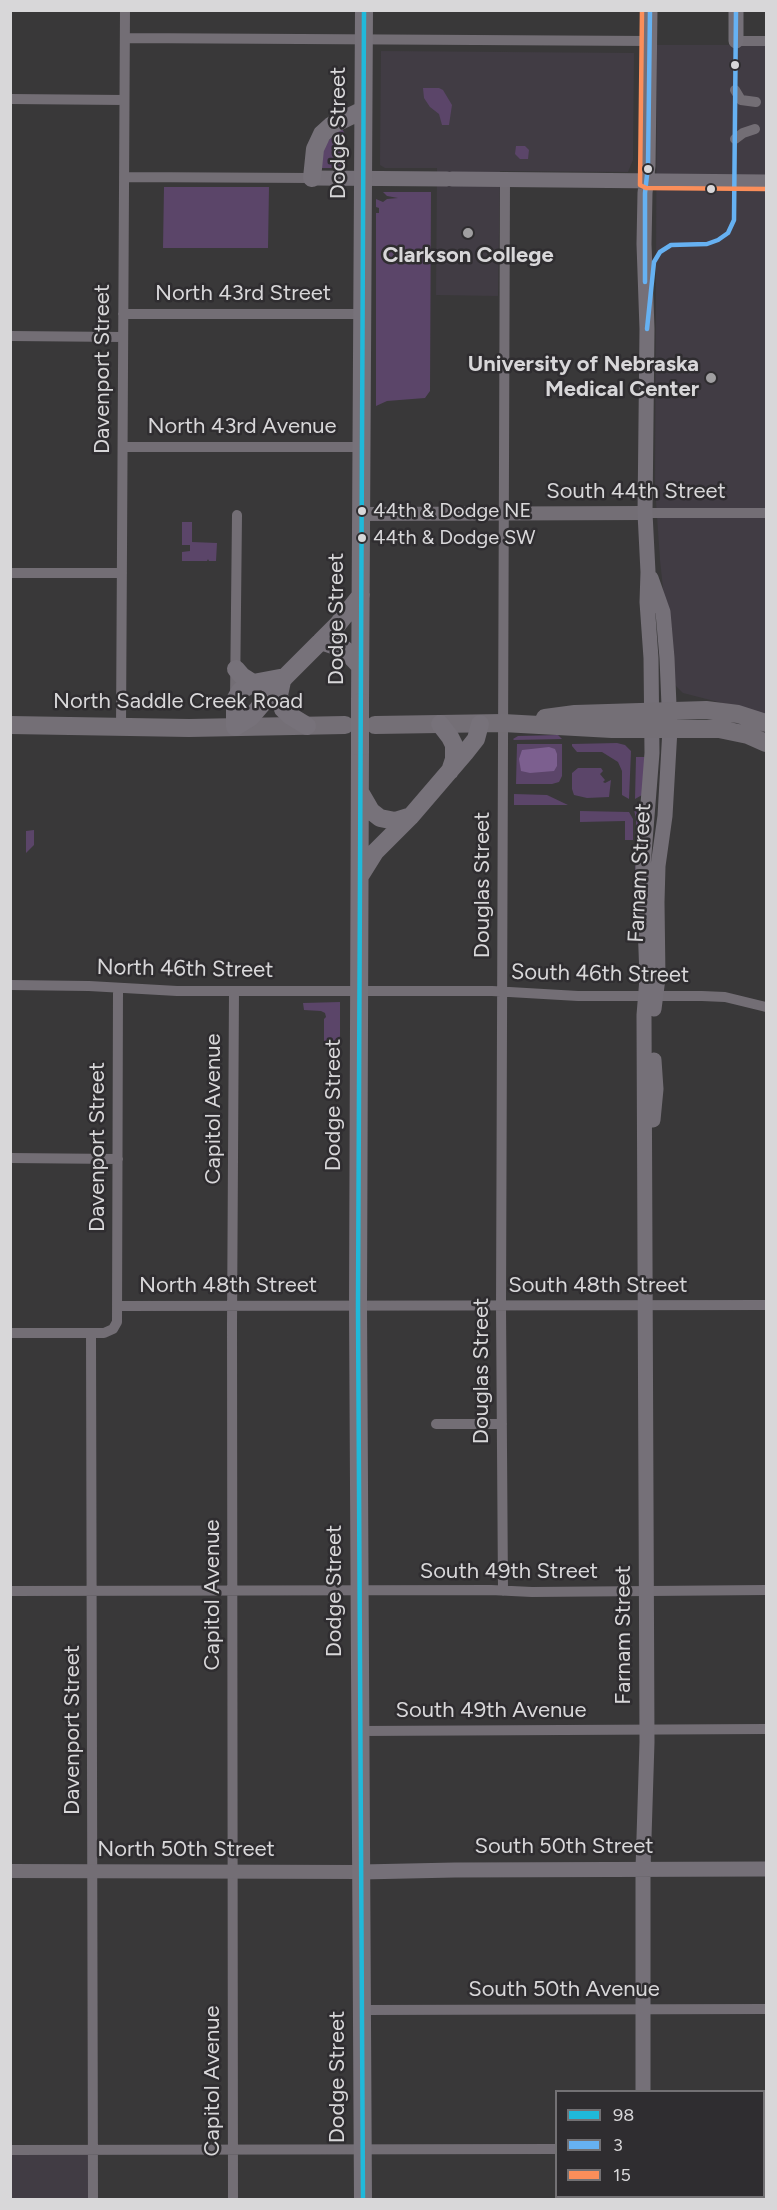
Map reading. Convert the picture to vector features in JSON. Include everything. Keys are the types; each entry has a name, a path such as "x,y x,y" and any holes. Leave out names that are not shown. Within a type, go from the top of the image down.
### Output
{"highway":[{"name":"Dodge Street","path":"363,2199 358,1305 364,10"},
{"path":"312,178 315,149 322,134 332,125 363,110"},
{"path":"236,727 251,717 285,677 345,617 361,595"},
{"path":"321,641 344,649 360,666"},
{"path":"236,669 253,683"},
{"path":"236,727 235,700 242,689 253,683 285,677"},
{"path":"285,677 279,690 281,705 289,716 307,726"},
{"path":"440,724 454,745 454,759 449,773"},
{"path":"360,876 375,852 449,773 474,741 480,724"},
{"path":"360,792 371,811 380,818 399,821 411,816"}],"main road":[{"name":"Farnam Street","path":"643,2090 643,1869 647,1730 644,1015 651,996 643,867 651,786 661,720 663,612 648,572 645,513 647,329 644,244 650,10"},
{"path":"735,41 736,10"},
{"path":"312,178 766,182"},
{"path":"661,720 706,710 727,712 766,723"},
{"path":"375,725 503,723 575,714 661,720 734,731 766,743"},
{"name":"North Saddle Creek Road","path":"10,725 121,727 345,725"},
{"name":"South 50th Street","path":"361,1872 766,1869"}],"street":[{"name":"Davenport Street","path":"121,727 125,10"},
{"path":"125,38 650,41"},
{"path":"735,41 766,41"},
{"path":"735,90 741,100 756,102"},
{"path":"10,99 124,100"},
{"path":"735,139 755,129"},
{"path":"124,177 312,178"},
{"name":"Douglas Street","path":"503,1591 501,1306 505,180"},
{"name":"North 43rd Street","path":"123,314 362,314"},
{"path":"10,336 123,337"},
{"name":"North 43rd Avenue","path":"123,447 362,447"},
{"name":"South 44th Street","path":"361,514 766,513"},
{"path":"235,700 233,684 236,669 237,515"},
{"path":"10,573 122,573"},
{"name":"North 46th Street","path":"10,986 118,988 144,991 359,991"},
{"name":"Davenport Street","path":"118,988 118,1306"},
{"name":"Capitol Avenue","path":"233,2199 234,991"},
{"name":"South 46th Street","path":"359,991 502,991 578,996 725,997 766,1007"},
{"path":"10,1158 118,1159"},
{"name":"North 48th Street","path":"10,1333 107,1332 114,1328 117,1322 118,1306 358,1305"},
{"name":"South 48th Street","path":"358,1305 766,1305"},
{"name":"Davenport Street","path":"91,1333 93,2199"},
{"path":"436,1424 502,1424"},
{"name":"South 49th Street","path":"10,1591 766,1590"},
{"name":"South 49th Avenue","path":"360,1731 766,1729"},
{"name":"North 50th Street","path":"10,1870 361,1872"},
{"name":"South 50th Avenue","path":"362,2010 766,2009"},
{"path":"10,2150 555,2149"}],"shaded area":[{"name":"University of Nebraska Medical Center","path":"657,45 766,45 766,718 726,704 683,693 673,683 655,487"},
{"name":"Clarkson College","path":"381,51 634,53 633,160 628,172 500,171 498,296 436,295 437,168 385,168 380,165"},
{"path":"423,88 443,90 452,105 449,125 442,125 439,114 424,98"},
{"path":"341,127 345,134 345,168 317,168 319,151"},
{"path":"516,146 525,146 529,150 528,159 520,159 515,154"},
{"path":"164,187 269,187 268,248 163,248"},
{"path":"383,192 431,192 430,391 425,398 387,401 376,406 376,213 379,213 379,208 376,207 376,199 383,202 387,199 398,198 387,196"},
{"path":"182,522 192,522 192,542 217,543 216,561 208,559 207,561 182,561 182,552 190,551 190,545 182,545"},
{"path":"558,735 562,739 513,739 518,736"},
{"path":"617,743 625,745 631,751 629,799 622,795 622,771 618,762 602,752 577,752 572,746 572,744"},
{"path":"517,744 562,744 562,776 559,782 516,784"},
{"path":"549,747 555,749 557,754 557,766 554,771 530,773 521,771 519,759 522,750"},
{"path":"636,757 645,757 642,795 635,799"},
{"path":"578,768 601,768 603,771 600,774 605,780 603,782 611,780 609,797 587,798 574,795 572,773"},
{"path":"514,794 547,795 568,805 514,805"},
{"path":"634,809 640,814 638,889 635,889 636,820"},
{"path":"580,811 629,812 633,819 633,840 625,840 625,821 580,822"},
{"path":"34,830 34,845 26,853 26,831"},
{"path":"340,1002 340,1044 324,1044 325,1013 304,1010 303,1003"},
{"path":"10,2155 88,2155 88,2199 11,2199"}],"transit line":[{"name":"98","path":"363,2200 358,1306 364,10"},
{"name":"15","path":"642,10 640,185 646,188 766,189"},
{"name":"3","path":"645,282 650,10"},
{"name":"3","path":"647,329 654,262 660,252 671,245 707,244 718,240 728,233 734,220 736,10"}],"place":[{"name":"Clarkson College","path":"468,233"},
{"name":"University of Nebraska Medical Center","path":"711,378"},
{"name":"44th & Dodge NE","path":"362,511"},
{"name":"44th & Dodge SW","path":"362,538"}]}
